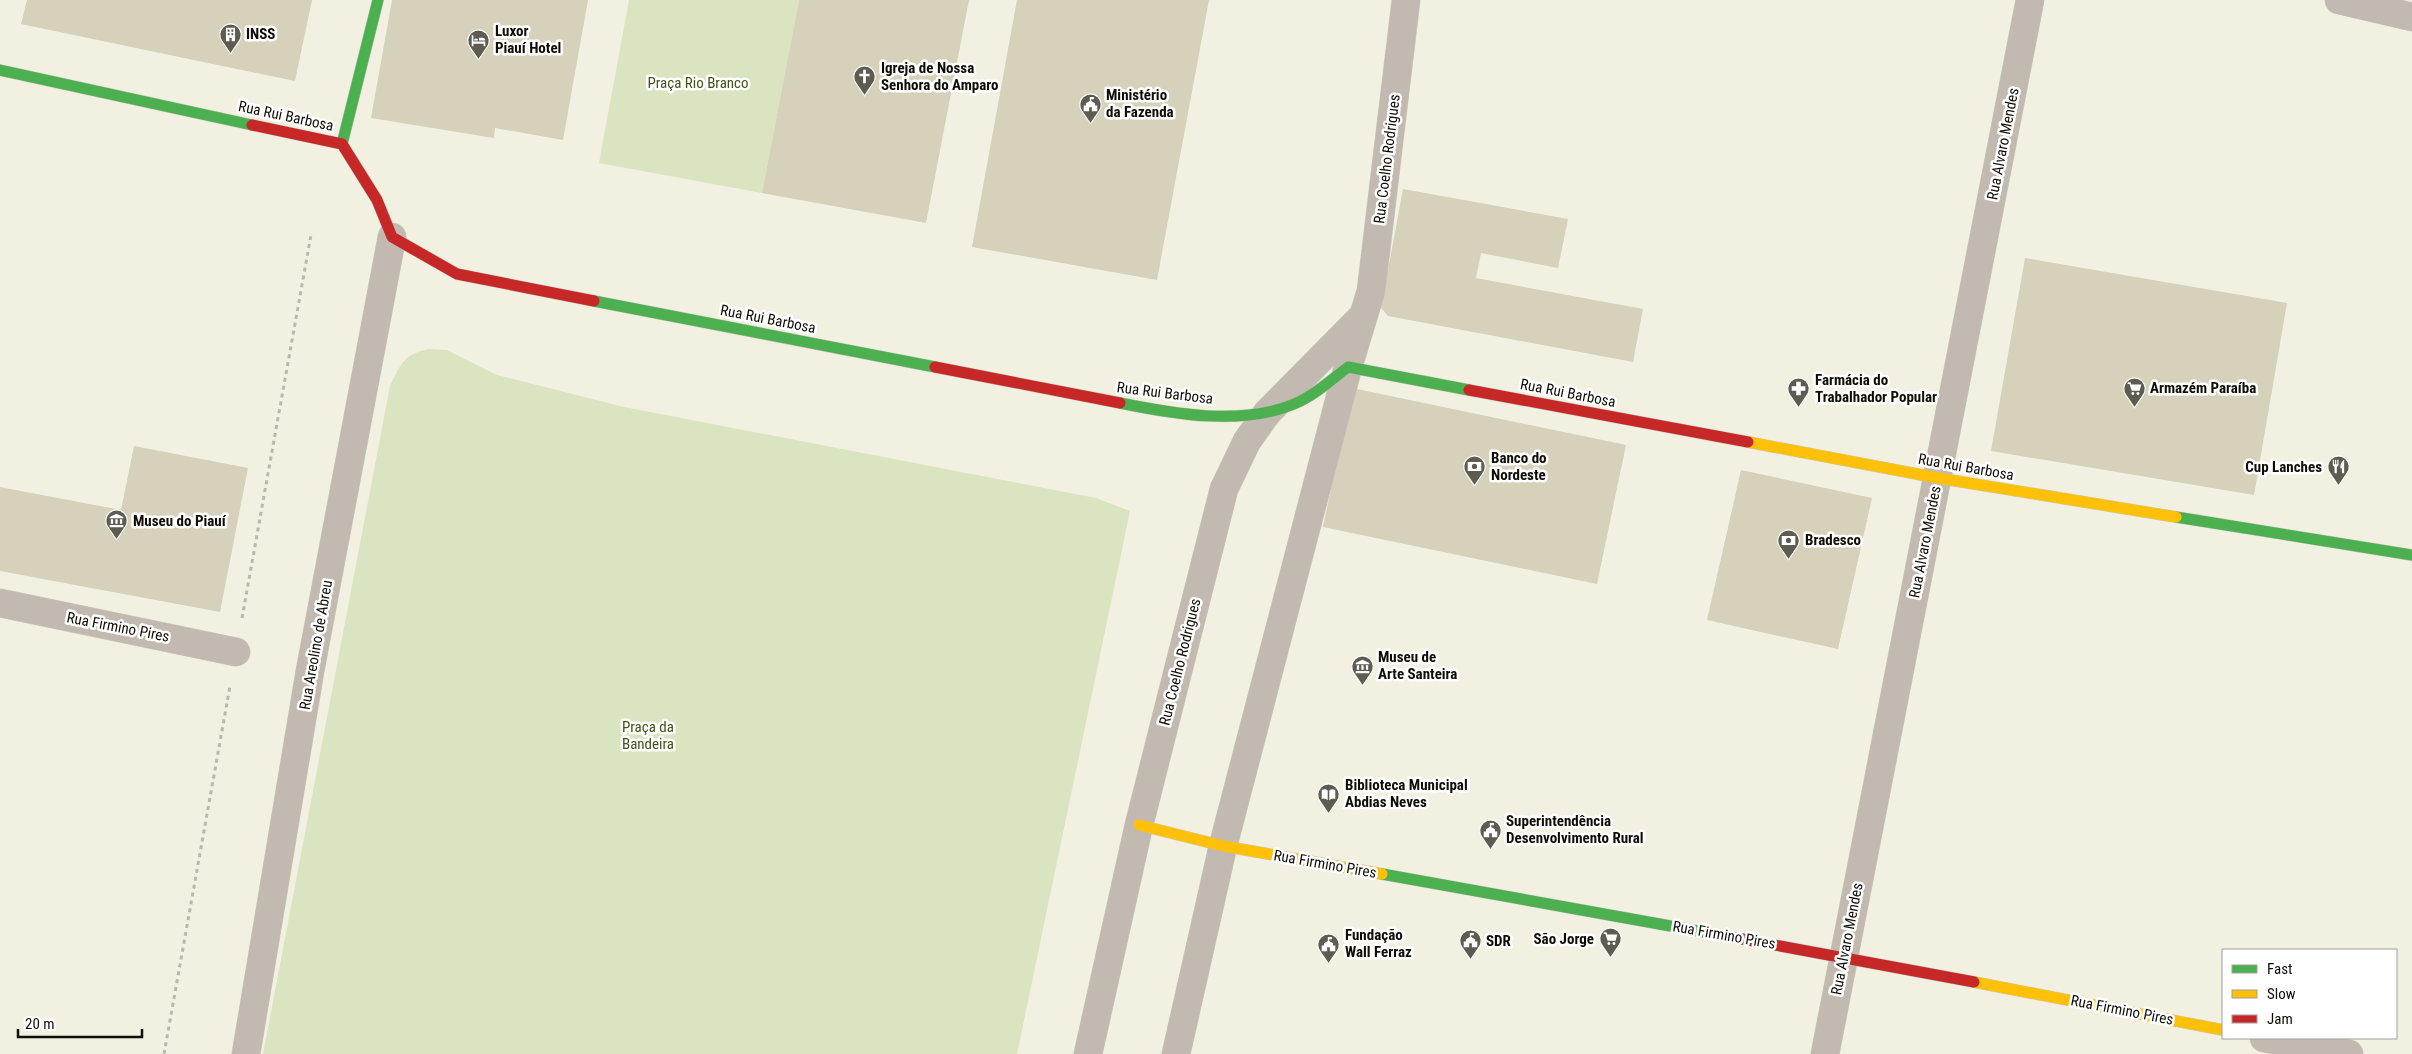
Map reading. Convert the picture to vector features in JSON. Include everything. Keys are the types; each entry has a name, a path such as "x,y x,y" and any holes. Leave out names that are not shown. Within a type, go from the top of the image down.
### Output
{"street":[{"path":"342,144 378,0"},
{"name":"Rua Coelho Rodrigues","path":"1223,846 1348,367 1371,291 1406,0"},
{"name":"Rua Alvaro Mendes","path":"1825,1054 2030,0"},
{"path":"2339,0 2412,17"},
{"name":"Rua Rui Barbosa","path":"0,70 342,144 376,200 392,237 457,274 1155,410 1205,415 1267,413 1311,395 1348,367 1938,478 2412,555"},
{"name":"Rua Areolino de Abreu","path":"246,1054 310,671 392,237"},
{"name":"Rua Coelho Rodrigues","path":"1088,1054 1139,825 1224,489 1247,441 1267,413 1363,317"},
{"name":"Rua Firmino Pires","path":"0,604 236,652"},
{"name":"Rua Firmino Pires","path":"1139,825 1223,846 1844,956 2222,1030"},
{"path":"1176,1054 1223,846"},
{"path":"2269,1039 2349,1054"}],"green space":[{"name":"Praça Rio Branco","path":"629,0 799,0 762,193 599,163"},
{"name":"Praça da Bandeira","path":"428,349 447,350 497,375 624,407 1096,498 1130,511 1017,1054 263,1054 390,386 397,372 408,358 413,354"}],"building":[{"name":"INSS","path":"27,0 312,0 295,81 21,24"},
{"name":"Luxor Piauí Hotel","path":"392,0 588,0 563,140 495,128 494,138 371,118"},
{"name":"Igreja de Nossa Senhora do Amparo","path":"799,0 969,0 926,223 762,193"},
{"name":"Ministério da Fazenda","path":"1017,0 1209,0 1157,280 972,247"},
{"path":"1403,189 1568,219 1558,268 1481,253 1476,278 1643,309 1633,362 1388,316 1381,308"},
{"name":"Armazém Paraíba","path":"2025,258 2287,303 2254,495 1991,451"},
{"name":"Banco do Nordeste","path":"1352,388 1626,445 1597,584 1323,527"},
{"name":"Museu do Piauí","path":"134,446 248,468 220,612 0,571 0,487 121,510"},
{"name":"Bradesco","path":"1741,470 1872,498 1838,649 1707,620"}],"traffic: fast":[{"path":"342,144 378,0"},
{"path":"0,70 252,125"},
{"path":"594,301 935,367"},
{"path":"1120,403 1185,414 1207,416 1252,415 1274,411 1294,404 1309,396 1348,367 1469,390"},
{"path":"2176,517 2412,555"},
{"path":"1382,874 1737,938"}],"traffic: slow":[{"path":"1748,442 1938,478 2176,517"},
{"path":"1139,825 1223,846 1382,874"},
{"path":"1974,982 2222,1030"}],"traffic: jam":[{"path":"252,125 342,144 377,200 392,237 457,274 594,301"},
{"path":"935,367 1120,403"},
{"path":"1469,390 1748,442"},
{"path":"1737,938 1974,982"}],"place":[{"name":"INSS","path":"230,53"},
{"name":"Luxor Piauí Hotel","path":"479,59"},
{"name":"Igreja de Nossa Senhora do Amparo","path":"865,96"},
{"name":"Ministério da Fazenda","path":"1090,123"},
{"name":"Armazém Paraíba","path":"2134,407"},
{"name":"Farmácia do Trabalhador Popular","path":"1799,408"},
{"name":"Banco do Nordeste","path":"1475,486"},
{"name":"Cup Lanches","path":"2338,486"},
{"name":"Museu do Piauí","path":"117,540"},
{"name":"Bradesco","path":"1789,559"},
{"name":"Museu de Arte Santeira","path":"1362,685"},
{"name":"Biblioteca Municipal Abdias Neves","path":"1329,813"},
{"name":"Superintendência Desenvolvimento Rural","path":"1490,849"},
{"name":"São Jorge","path":"1610,958"},
{"name":"SDR","path":"1470,960"},
{"name":"Fundação Wall Ferraz","path":"1329,963"}]}
